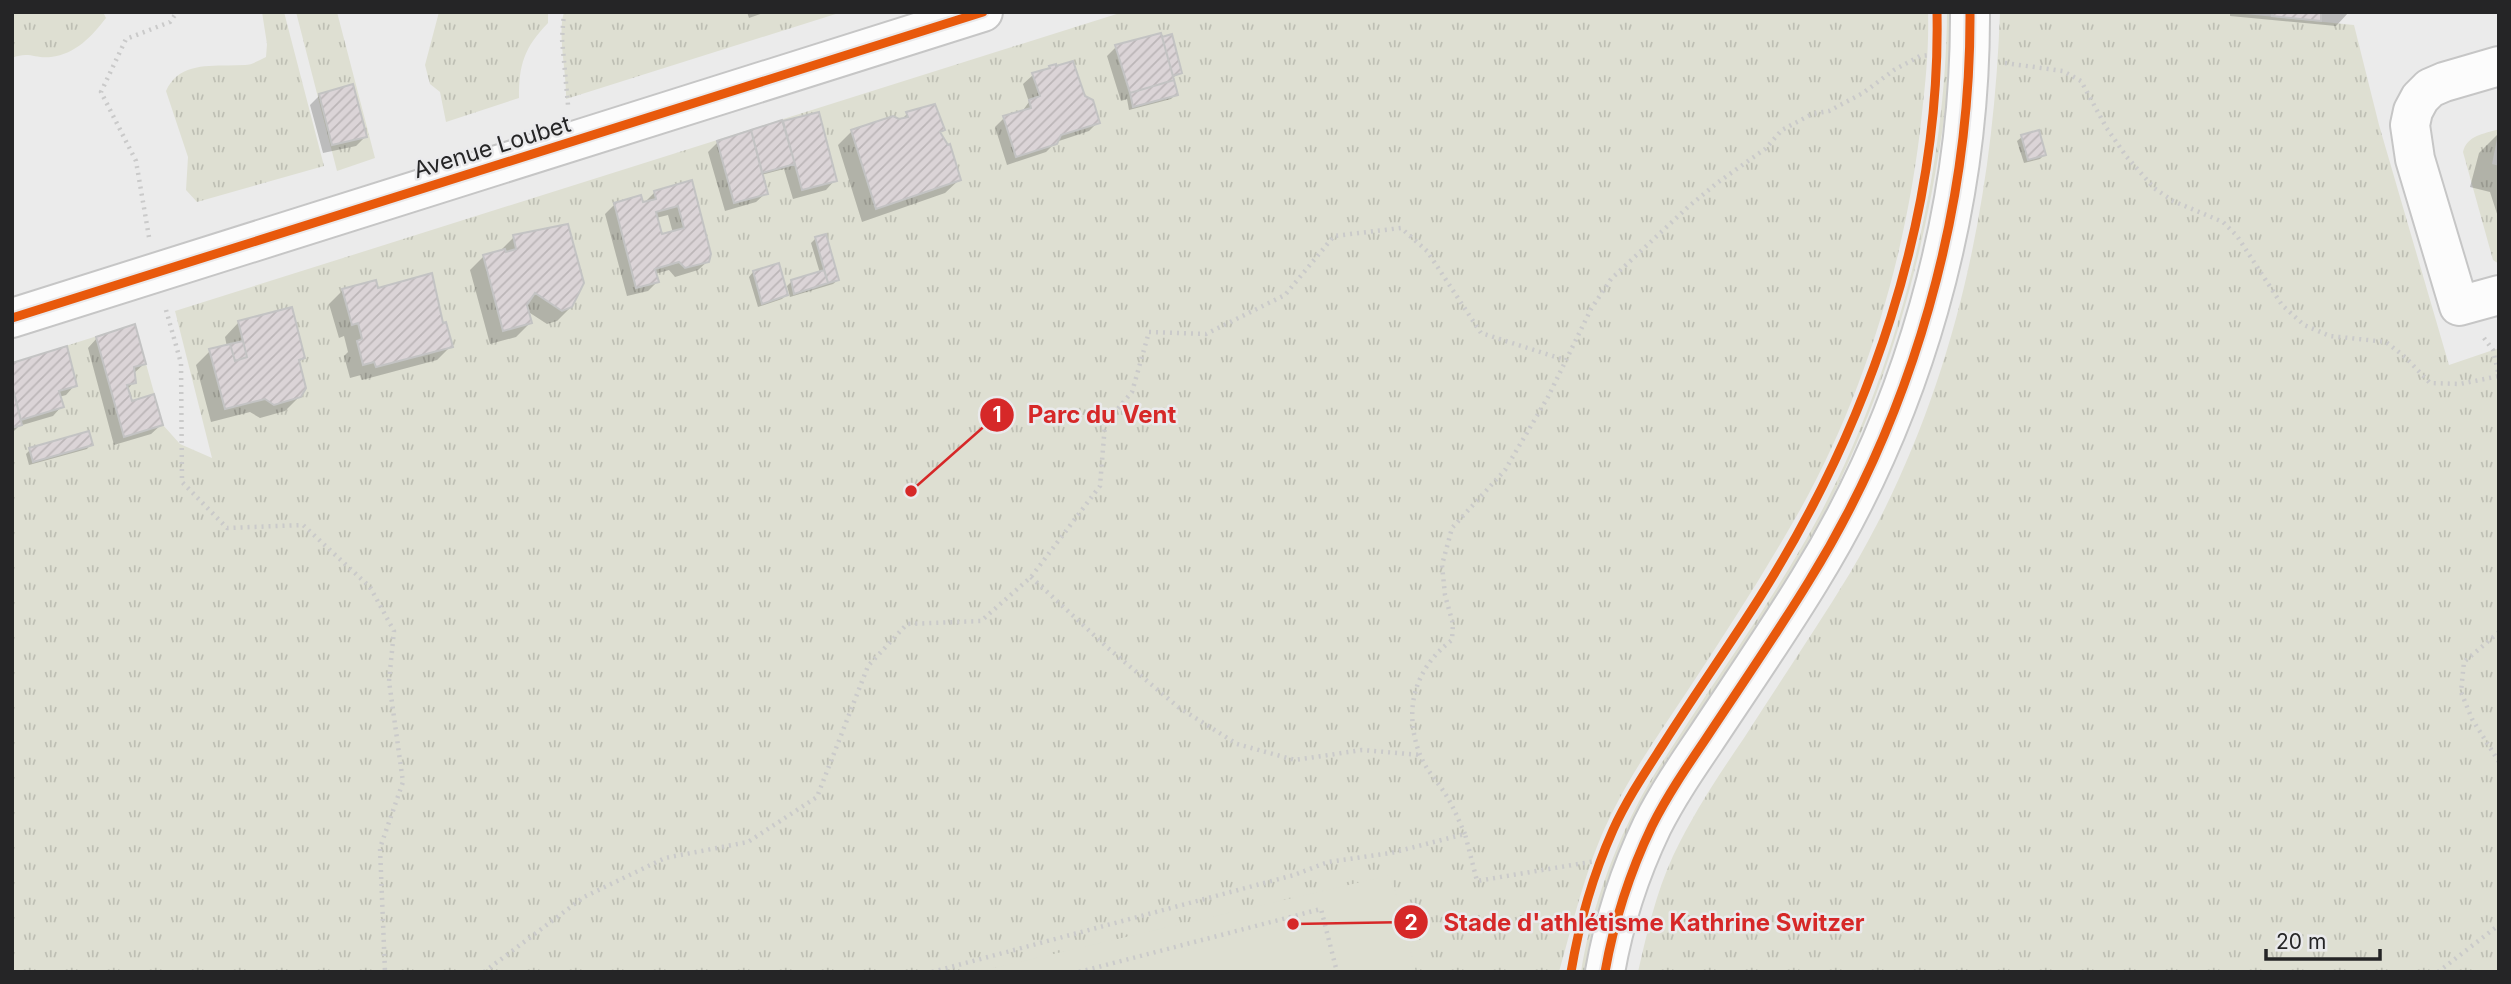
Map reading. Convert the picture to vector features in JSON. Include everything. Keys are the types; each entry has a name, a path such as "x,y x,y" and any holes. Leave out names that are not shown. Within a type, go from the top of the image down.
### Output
{"street":[{"name":"Avenue Loubet","path":"12,318 983,12"},
{"path":"1605,972 1621,903 1652,825 1677,782 1809,582 1860,489 1887,426 1913,356 1945,238 1965,117 1945,56 1970,12"},
{"path":"2499,66 2444,82 2430,89 2420,98 2410,125 2416,159 2459,306 2499,295"}],"path":[{"path":"177,12 170,22 126,39 101,92 136,161 155,273 181,363 182,482 227,528 303,525 370,587 394,631 389,681 403,782 380,848 386,972"},
{"path":"564,12 562,39 567,76 566,99 577,140"},
{"path":"1601,860 1477,881 1465,834 1447,796 1421,755 1411,716 1417,684 1436,652 1452,640 1453,624 1445,595 1442,565 1452,528 1505,470 1548,397 1591,309 1611,279 1717,183 1765,149 1782,130 1801,119 1829,111 1863,93 1894,70 1920,56 1945,56 2063,71 2081,80 2106,127 2126,156 2154,188 2173,201 2223,222 2236,236 2283,305 2304,325 2330,336 2385,342 2405,357 2430,383 2459,384 2499,376"},
{"path":"484,972 584,897 665,858 748,842 817,797 869,666 907,624 981,621 1031,577 1100,486 1105,424 1132,392 1149,332 1206,334 1285,295 1334,236 1401,228 1427,251 1482,333 1565,360"},
{"path":"1031,577 1108,648 1178,707 1237,744 1295,760 1362,750 1421,755"},
{"path":"2499,632 2464,663 2461,692 2472,719 2499,762"},
{"path":"932,972 1294,875 1328,862 1391,853 1465,834"},
{"path":"1597,871 1605,850"},
{"path":"1079,972 1321,909 1337,972"},
{"path":"2438,972 2499,925"}],"green space":[{"path":"12,12 103,12 106,18 89,37 68,52 51,57 23,55 12,58"},
{"path":"262,12 284,12 324,166 197,202 186,190 188,157 166,91 172,81 190,69 248,65 266,57 267,44"},
{"path":"296,12 337,12 375,158 337,171"},
{"path":"439,12 548,12 548,23 533,40 524,57 519,98 446,122 440,92 430,84 425,65"},
{"path":"564,12 842,12 566,99 562,43"},
{"path":"1123,12 1928,12 1928,50 1923,100 1906,216 1881,318 1864,368 1824,464 1800,510 1746,601 1641,762 1605,826 1559,972 12,972 12,363 135,324 163,425 180,444 212,458 175,311"},
{"path":"1947,12 1950,12 1951,34 1949,79 1932,191 1908,297 1874,399 1832,498 1807,547 1635,819 1608,882 1586,972 1581,972 1602,887 1636,807 1661,763 1789,569 1847,459 1872,399 1894,336 1927,205 1938,140"},
{"path":"2000,12 2225,12 2354,25 2379,125 2449,365 2499,348 2499,972 1638,972 1657,898 1681,840 1715,781 1850,573 1885,508 1915,441 1940,372 1976,231 1996,86"},
{"path":"2499,129 2492,164 2499,166 2499,264 2493,260 2463,152 2472,139"},
{"path":"1391,875 1416,972 976,972"}],"building":[{"path":"2272,12 2321,12 2321,21 2272,16"},
{"path":"1161,33 1174,80 1130,93 1115,45"},
{"path":"1172,34 1182,73 1173,76 1162,37"},
{"path":"1073,61 1085,96 1093,100 1100,123 1061,135 1057,144 1016,157 1003,116 1031,108 1029,100 1040,96 1032,73"},
{"path":"1174,80 1178,95 1133,107 1130,93"},
{"path":"353,84 367,137 332,145 319,94"},
{"path":"935,104 945,130 940,132 948,145 950,144 961,180 876,209 851,130 893,116 899,119 908,117 906,112"},
{"path":"819,112 837,181 802,190 783,121"},
{"path":"782,120 795,164 762,173 751,130"},
{"path":"751,130 768,194 734,203 717,141"},
{"path":"2039,130 2046,155 2028,160 2021,135"},
{"path":"692,180 711,254 709,262 685,268 679,262 655,269 659,282 636,288 614,203 641,195 643,202 656,199 654,191","holes":["678,206 684,228 662,234 656,212"]},
{"path":"568,224 584,283 572,307 562,311 535,293 527,305 532,323 503,331 483,255 516,249 513,235"},
{"path":"826,234 839,280 828,283 815,237"},
{"path":"779,263 788,295 762,304 753,271"},
{"path":"824,270 828,283 794,294 791,280"},
{"path":"432,273 443,323 446,322 453,347 376,367 374,362 363,365 357,341 362,339 358,323 352,325 342,289 376,280 378,288"},
{"path":"292,307 305,358 299,360 306,388 301,397 274,405 265,399 225,409 209,349 230,344 235,361 247,357 238,321"},
{"path":"135,324 146,364 134,367 136,383 127,385 132,401 154,394 163,425 124,437 96,337"},
{"path":"243,341 247,357 235,361 230,344"},
{"path":"67,346 77,386 59,391 64,407 21,420 12,385 12,363"},
{"path":"12,385 22,425 12,428"},
{"path":"89,431 93,445 33,462 29,448"}],"cycle path":[{"path":"12,318 983,12"},
{"path":"1571,972 1578,936 1599,864 1618,819 1650,764 1760,597 1799,531 1834,462 1865,391 1891,317 1911,242 1926,166 1935,89 1937,12"},
{"path":"1605,972 1624,897 1652,826 1684,772 1809,581 1846,516 1878,449 1906,379 1929,308 1947,235 1960,161 1968,86 1970,12"}],"place":[{"name":"Parc du Vent","path":"911,491"},
{"name":"Stade d'athlétisme Kathrine Switzer","path":"1293,924"}]}
